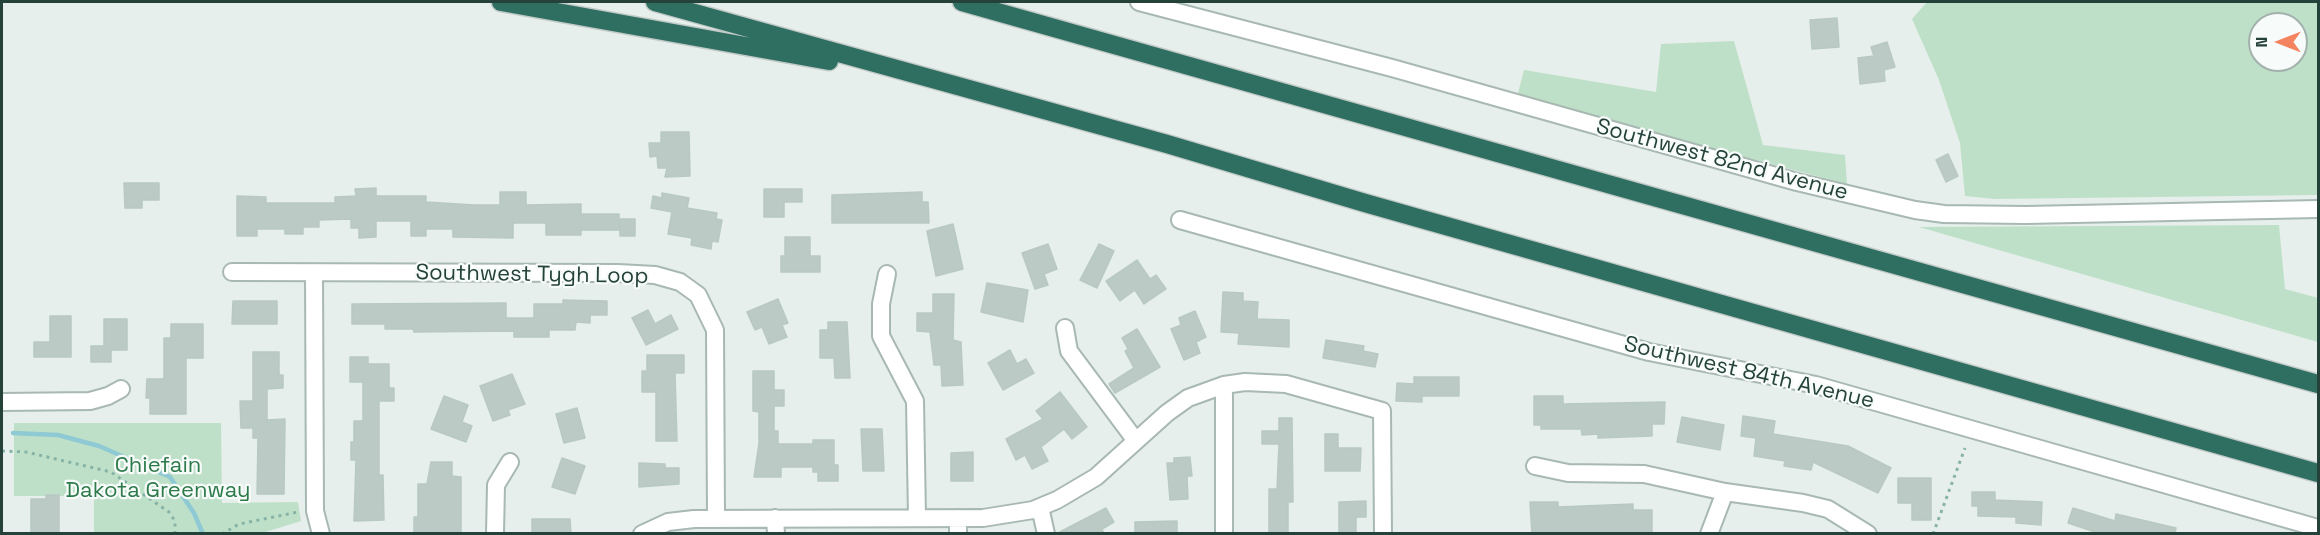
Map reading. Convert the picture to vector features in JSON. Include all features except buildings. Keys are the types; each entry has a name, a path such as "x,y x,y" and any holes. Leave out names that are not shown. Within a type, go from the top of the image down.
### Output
{"highway":[{"path":"501,2 934,80"},
{"path":"655,2 1167,144 1546,255 2319,472"},
{"path":"962,2 2319,384"}],"street":[{"name":"Southwest 82nd Avenue","path":"1139,2 1402,71 1797,182 1915,210 1944,214 2037,215 2319,209"},
{"name":"Southwest 84th Avenue","path":"1180,220 1649,352 1816,385 2319,528"},
{"name":"Southwest Tygh Loop","path":"232,272 618,273 655,275 680,282 698,295 715,330 716,518"},
{"path":"314,273 315,511 321,534"},
{"path":"887,274 881,304 881,336 915,401 916,518"},
{"path":"1065,328 1069,351 1136,441"},
{"path":"642,534 668,522 716,518 776,526 916,518 958,526 1007,516 1040,507 1096,477 1188,398 1224,385 1245,382 1286,384 1382,411 1383,534"},
{"path":"1224,385 1224,534"},
{"path":"2,402 90,401 108,396 121,389"},
{"path":"495,534 496,485 510,462"},
{"path":"1535,466 1568,473 1644,474 1725,492 1803,503 1828,509 1868,534"},
{"path":"1709,534 1725,492"},
{"path":"1040,507 1046,534"}],"path":[{"path":"1934,534 1965,447"},
{"path":"2,451 59,458 111,472 169,512 175,521 175,534"},
{"path":"222,534 239,524 259,519 315,511"}],"green space":[{"path":"1927,2 2318,2 2318,195 1995,199 1965,196 1960,143 1939,80 1912,19"},
{"path":"1734,41 1763,145 1845,155 1847,184 1517,97 1524,70 1656,92 1661,44"},
{"path":"2279,225 2285,289 2318,298 2318,342 1919,227"},
{"name":"Chiefain Dakota Greenway","path":"14,423 221,423 222,503 298,502 301,521 262,533 94,533 94,496 14,496"}],"waterway":[{"path":"13,433 58,435 99,446 170,477 194,513 203,534"}]}
